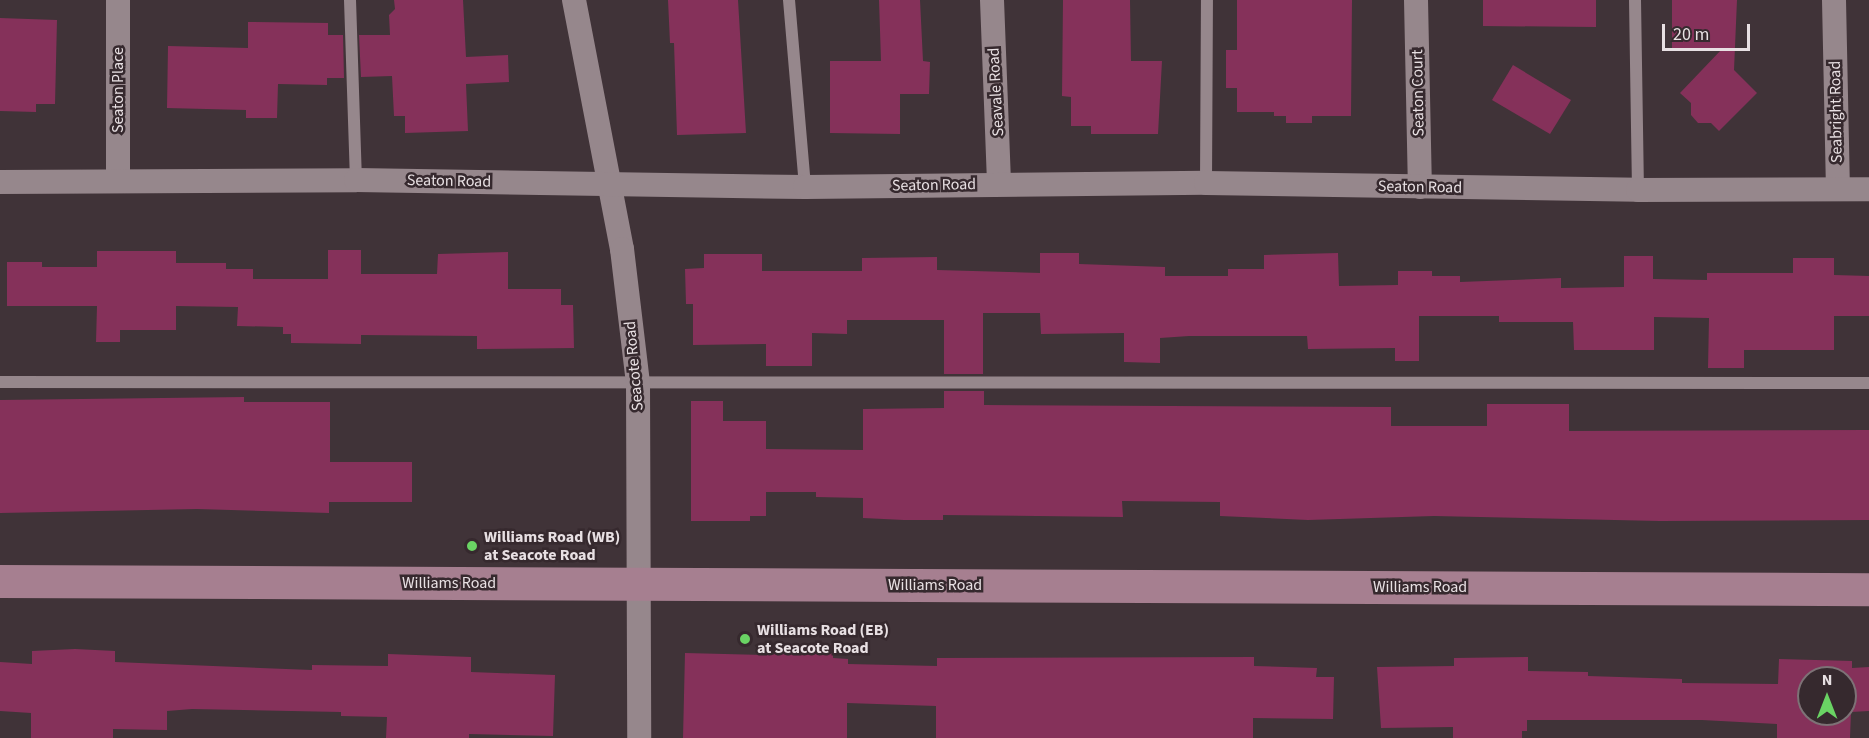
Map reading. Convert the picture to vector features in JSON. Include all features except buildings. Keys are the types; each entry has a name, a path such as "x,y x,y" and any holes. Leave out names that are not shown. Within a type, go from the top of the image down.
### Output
{"street":[{"name":"Seaton Place","path":"118,0 118,181"},
{"name":"Seacote Road","path":"574,0 622,249 638,384 639,738"},
{"name":"Seavale Road","path":"992,0 999,183"},
{"name":"Seaton Court","path":"1416,0 1420,187"},
{"name":"Seabright Road","path":"1834,0 1838,188"},
{"name":"Seaton Road","path":"0,182 356,180 805,187 999,183 1206,183 1638,190 1869,189"},
{"name":"Williams Road","path":"0,581 1869,589"}],"lane":[{"path":"350,0 356,180"},
{"path":"789,0 805,187"},
{"path":"1206,183 1207,0"},
{"path":"1635,0 1638,190"},
{"path":"0,382 1869,383"}],"place":[{"name":"Williams Road (WB) at Seacote Road","path":"472,546"},
{"name":"Williams Road (EB) at Seacote Road","path":"745,639"}]}
